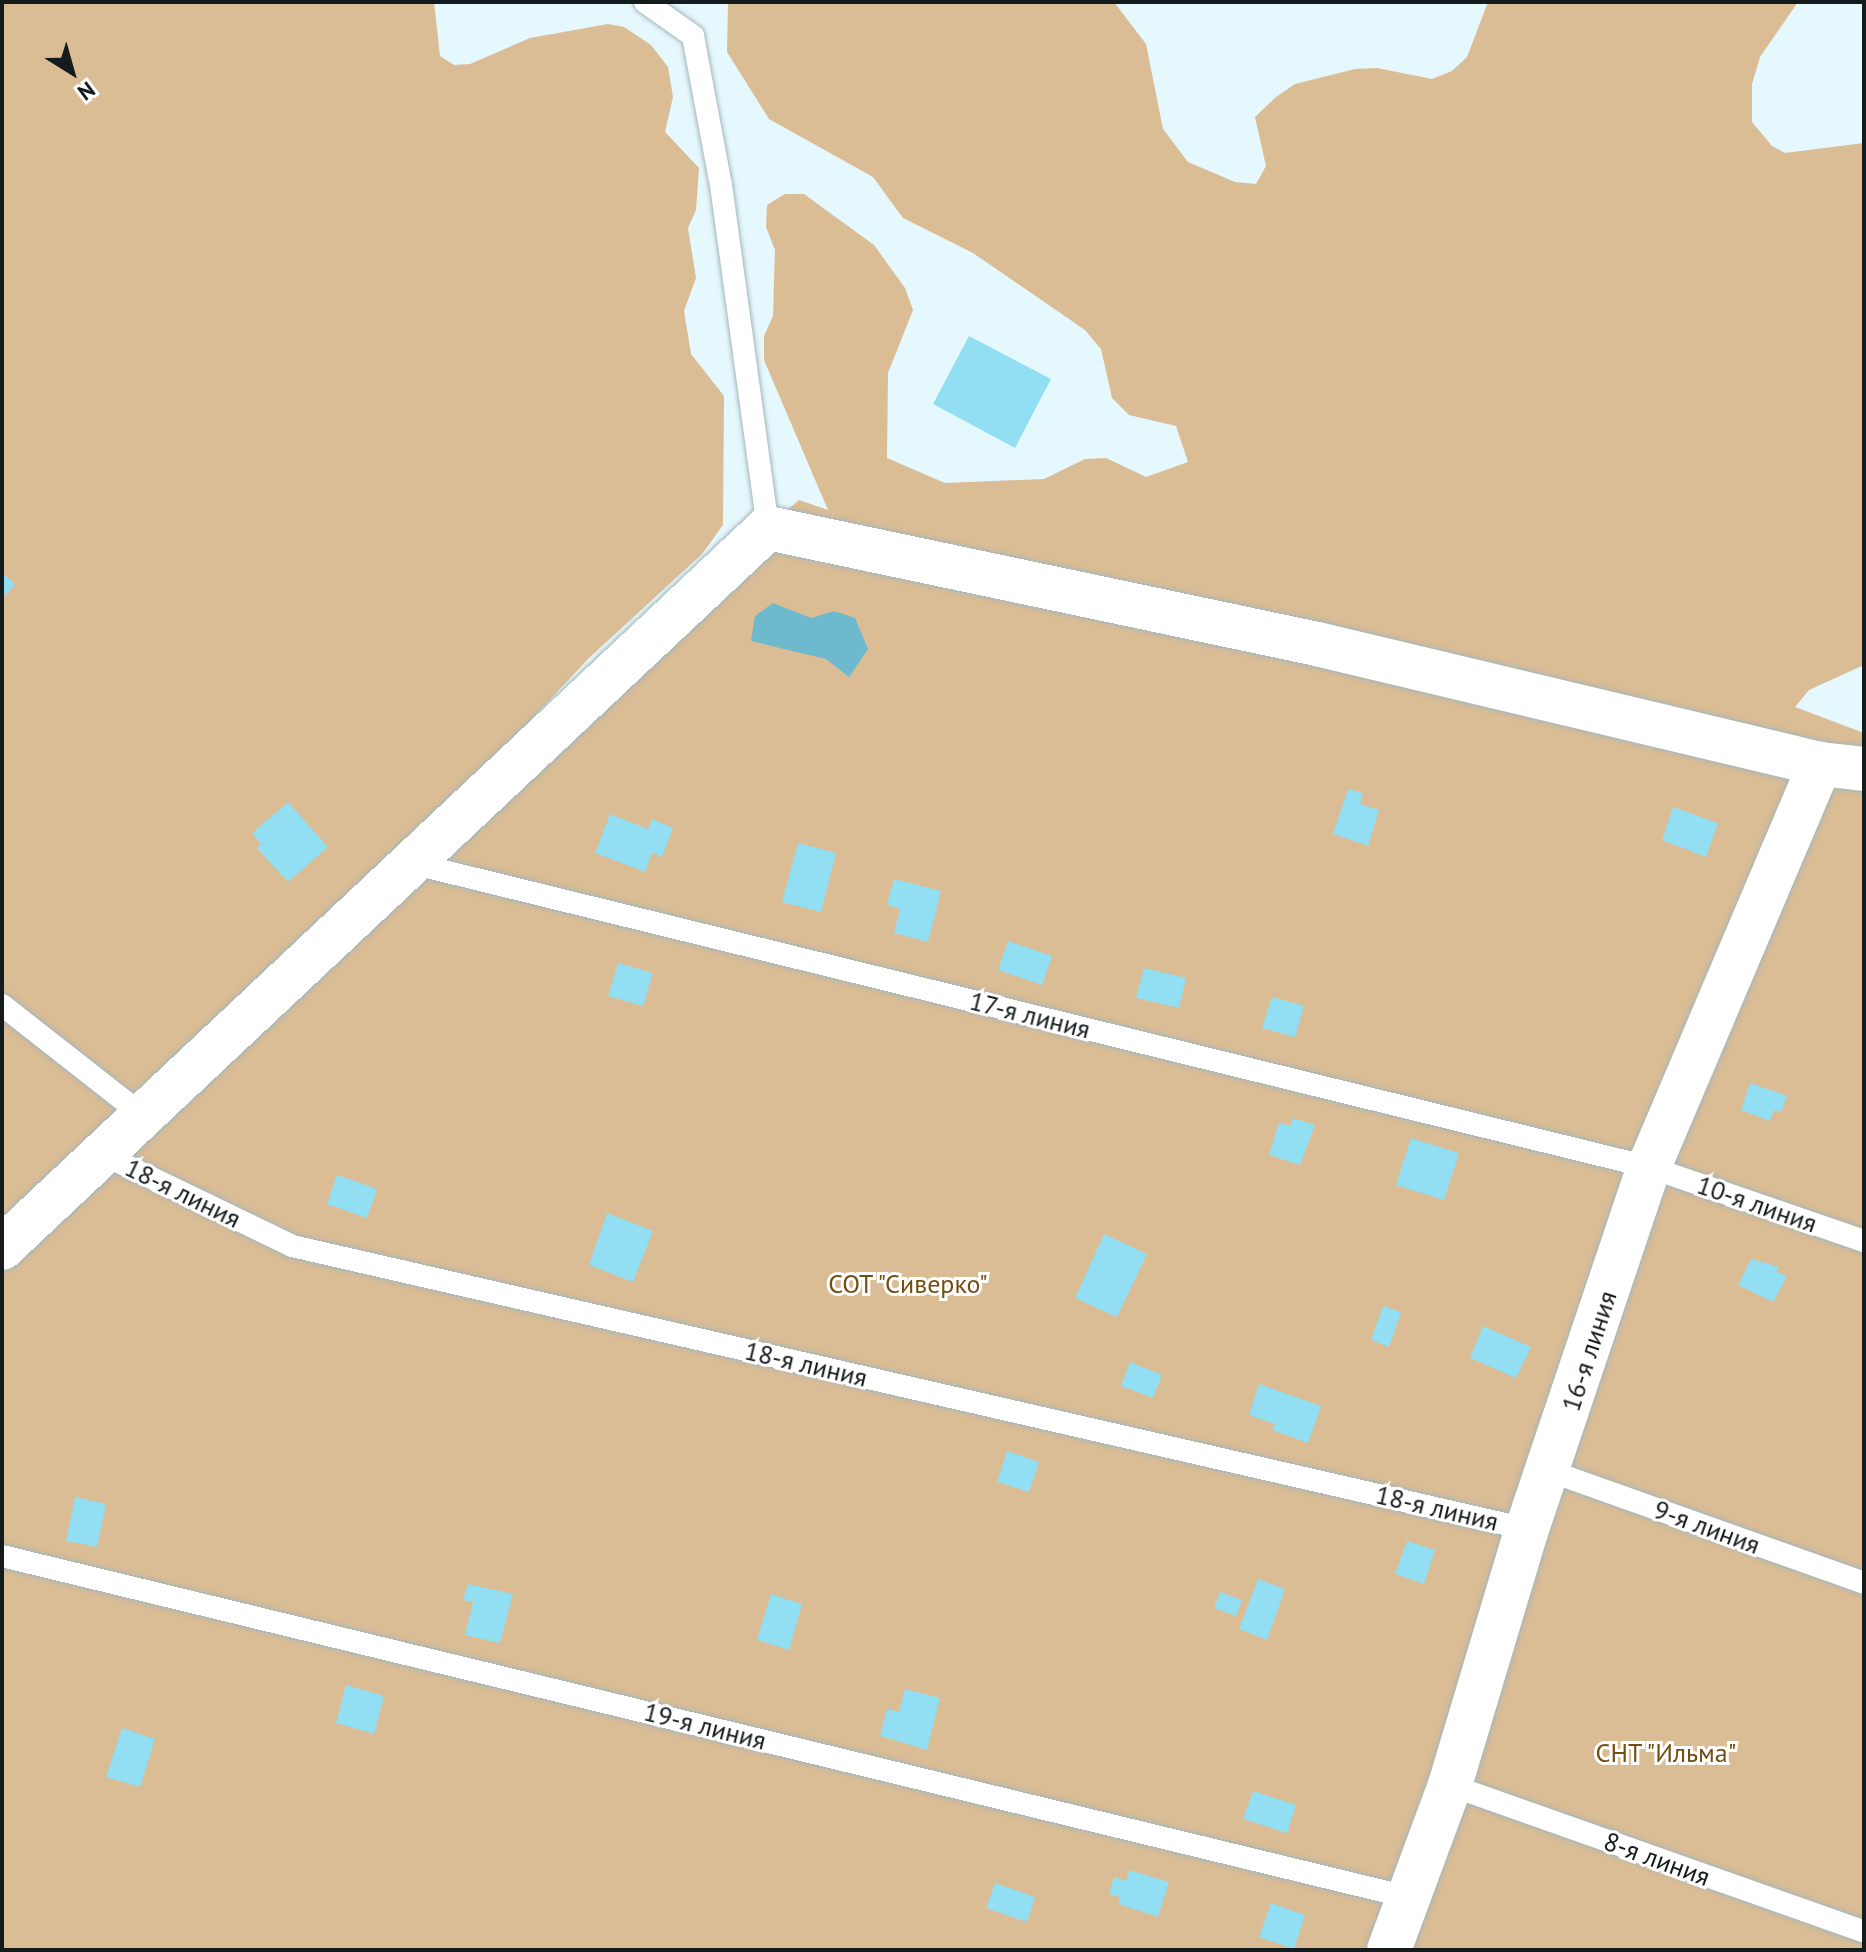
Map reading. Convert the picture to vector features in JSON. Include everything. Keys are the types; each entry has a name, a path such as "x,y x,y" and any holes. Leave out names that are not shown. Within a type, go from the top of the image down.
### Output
{"street":[{"path":"2,1248 141,1114 768,528 1317,644 1820,764 1864,769"},
{"name":"16-я линия","path":"1389,1950 1450,1785 1527,1529 1550,1471 1649,1167 1820,764"}],"lane":[{"path":"645,2 693,36 721,185 768,528"},
{"name":"17-я линия","path":"411,863 1649,1167"},
{"path":"2,1005 141,1114"},
{"name":"18-я линия","path":"100,1153 292,1246 1527,1529"},
{"name":"10-я линия","path":"1649,1167 1864,1241"},
{"name":"9-я линия","path":"1550,1471 1864,1583"},
{"name":"19-я линия","path":"2,1556 1407,1897"},
{"name":"8-я линия","path":"1450,1785 1864,1932"}],"green space":[{"name":"СОТ \"Сиверко\"","path":"2,2 434,2 440,56 454,65 470,64 530,38 608,24 624,27 651,45 668,67 673,97 665,132 699,168 696,210 688,228 696,278 684,311 691,354 724,396 723,525 702,554 589,658 483,771 799,500 828,510 764,360 764,336 773,316 775,250 766,227 767,205 785,194 804,194 874,245 905,288 913,310 888,373 887,458 945,483 1044,479 1085,459 1106,458 1146,477 1188,462 1176,426 1129,415 1112,398 1101,349 1085,330 973,253 903,218 873,177 769,119 727,52 728,2 1114,2 1146,44 1163,129 1188,162 1235,182 1256,184 1266,166 1255,117 1276,97 1295,84 1355,69 1377,68 1432,79 1452,71 1467,57 1488,2 1798,2 1760,57 1752,84 1752,122 1772,146 1785,153 1864,143 1864,665 1809,690 1795,707 1864,733 1864,1950 2,1950"}],"water":[{"path":"773,603 811,618 834,611 855,618 868,649 849,677 826,659 751,641 755,616"}],"building":[{"path":"969,336 1051,379 1015,448 933,404"},
{"path":"2,573 15,584 2,599"},
{"path":"1348,789 1363,793 1360,804 1379,810 1368,846 1333,834"},
{"path":"288,802 328,847 288,882 257,848 261,844 252,833"},
{"path":"1673,807 1718,823 1706,857 1662,840"},
{"path":"610,814 648,829 652,819 673,828 662,857 652,853 645,872 595,853"},
{"path":"798,843 836,853 821,912 782,902"},
{"path":"894,879 941,891 928,942 894,933 900,909 887,905"},
{"path":"1008,941 1052,956 1042,985 998,970"},
{"path":"618,963 653,973 643,1006 608,996"},
{"path":"1144,968 1186,978 1179,1008 1136,998"},
{"path":"1272,997 1304,1006 1295,1037 1262,1028"},
{"path":"1750,1083 1787,1096 1781,1112 1774,1110 1770,1121 1741,1110"},
{"path":"1293,1118 1315,1125 1300,1165 1269,1155 1279,1123 1290,1126"},
{"path":"1411,1138 1459,1153 1444,1200 1396,1185"},
{"path":"337,1175 377,1189 367,1218 327,1204"},
{"path":"607,1213 653,1231 633,1282 589,1265"},
{"path":"1104,1234 1147,1254 1117,1317 1075,1298"},
{"path":"1751,1259 1779,1267 1777,1272 1787,1276 1773,1302 1738,1285"},
{"path":"1383,1306 1401,1312 1389,1347 1371,1340"},
{"path":"1483,1326 1531,1347 1516,1378 1470,1358"},
{"path":"1130,1362 1162,1375 1153,1398 1121,1386"},
{"path":"1259,1384 1321,1406 1308,1443 1272,1430 1275,1424 1249,1415"},
{"path":"1007,1451 1039,1462 1029,1492 997,1482"},
{"path":"75,1497 106,1504 97,1547 66,1541"},
{"path":"1407,1541 1435,1550 1424,1584 1395,1574"},
{"path":"1258,1579 1285,1589 1267,1640 1239,1629"},
{"path":"468,1584 513,1594 500,1643 465,1635 473,1602 463,1600"},
{"path":"1220,1592 1242,1600 1236,1616 1214,1608"},
{"path":"771,1594 802,1604 789,1650 757,1640"},
{"path":"346,1685 384,1696 374,1734 336,1723"},
{"path":"905,1689 940,1698 927,1750 880,1736 887,1709 899,1712"},
{"path":"122,1728 155,1739 140,1787 106,1777"},
{"path":"1253,1791 1296,1805 1287,1833 1243,1819"},
{"path":"1129,1870 1169,1882 1158,1917 1118,1904 1120,1897 1109,1894 1114,1877 1126,1881"},
{"path":"995,1883 1035,1897 1027,1922 986,1908"},
{"path":"1271,1903 1305,1915 1294,1949 1259,1937"}],"park label":[{"name":"СНТ \"Ильма\"","path":"1666,1753"}]}
